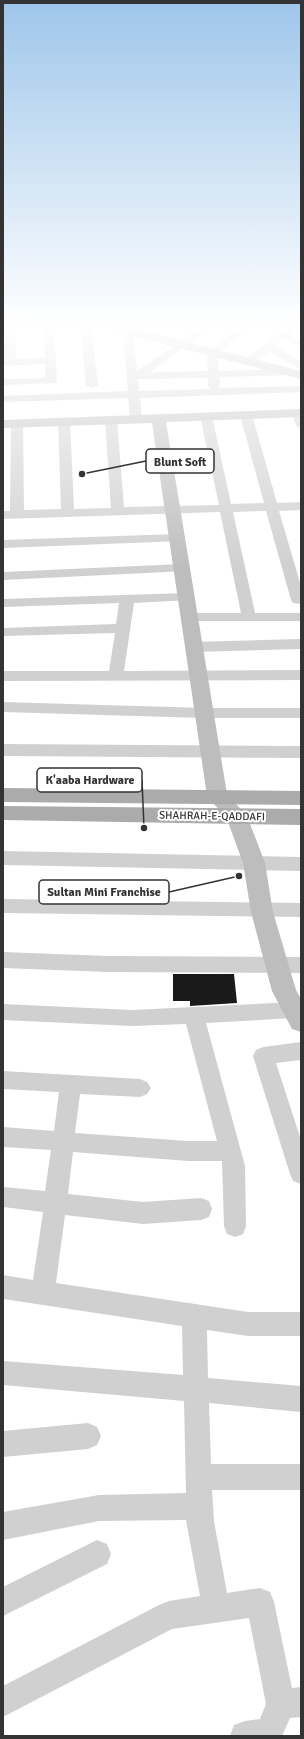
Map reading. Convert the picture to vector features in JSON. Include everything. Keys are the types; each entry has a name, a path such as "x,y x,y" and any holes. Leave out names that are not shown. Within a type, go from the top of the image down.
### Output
{"main road":[{"name":"SHAHRAH-E-QADDAFI","path":"3,795 301,798"},
{"name":"SHAHRAH-E-QADDAFI","path":"3,813 301,817"}],"street":[{"path":"136,408 136,419"},
{"path":"246,415 298,600"},
{"path":"17,515 10,423 246,415 300,417"},
{"path":"206,416 248,616"},
{"path":"3,1012 132,1018 194,1015 298,1016 284,991 261,908 254,863 236,816 217,796 158,418"},
{"path":"111,420 118,512"},
{"path":"64,421 68,513"},
{"path":"3,515 301,506"},
{"path":"3,544 177,538"},
{"path":"3,576 182,568"},
{"path":"3,603 186,597"},
{"path":"116,676 126,599"},
{"path":"189,617 301,617"},
{"path":"3,632 123,628"},
{"path":"193,647 301,644"},
{"path":"3,676 301,675"},
{"path":"3,707 204,713 301,713"},
{"path":"3,750 301,752"},
{"path":"3,858 301,864"},
{"path":"3,906 261,908 301,910"},
{"path":"3,960 108,964 301,965"},
{"path":"194,1015 234,1166 235,1226"},
{"path":"301,1051 263,1056 301,1174"},
{"path":"3,1080 140,1088"},
{"path":"43,1293 71,1084"},
{"path":"3,1137 188,1151 230,1151"},
{"path":"3,1196 143,1212 201,1209"},
{"path":"3,1287 248,1324 301,1324"},
{"path":"194,1315 200,1521 216,1608"},
{"path":"3,1373 196,1389 301,1400"},
{"path":"3,1444 88,1436"},
{"path":"199,1477 301,1478"},
{"path":"3,1526 99,1508 200,1506"},
{"path":"3,1602 97,1554"},
{"path":"3,1702 169,1615 260,1602 291,1703 269,1732 245,1736"}],"building":[{"path":"173,974 234,974 237,1003 190,1006 190,1001 173,1001"}],"place":[{"name":"Blunt Soft","path":"82,474"},
{"name":"K'aaba Hardware","path":"144,828"},
{"name":"Sultan Mini Franchise","path":"239,876"}]}
